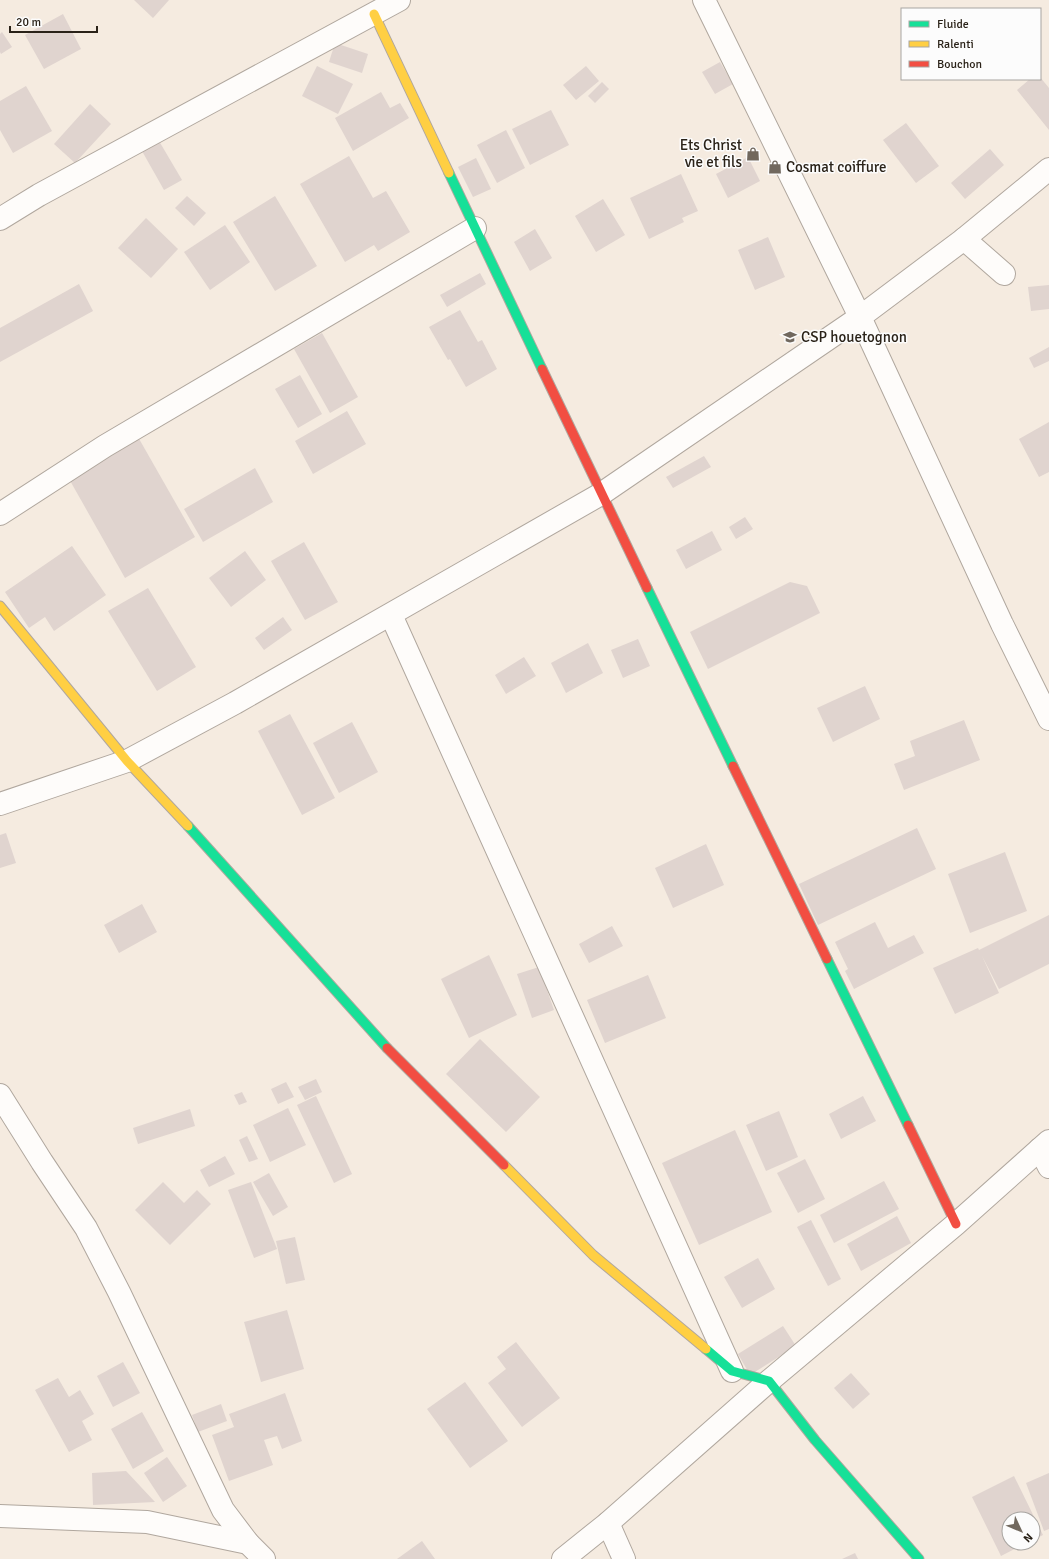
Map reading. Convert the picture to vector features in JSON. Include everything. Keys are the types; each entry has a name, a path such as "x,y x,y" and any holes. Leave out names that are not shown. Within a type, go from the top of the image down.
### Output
{"street":[{"path":"0,219 39,195 399,0"},
{"path":"704,0 860,317 1002,624 1049,719"},
{"path":"374,14 601,494 956,1224"},
{"path":"0,804 127,761 235,703 601,494 860,317 964,238 1049,168"},
{"path":"0,514 105,446 475,228"},
{"path":"964,238 1004,274"},
{"path":"0,606 127,761 165,800 378,1038 593,1254 732,1371 769,1381 815,1440 919,1559"},
{"path":"391,615 732,1371"},
{"path":"0,1096 86,1228 119,1292 224,1510 248,1543 264,1559"},
{"path":"563,1559 608,1523 769,1381 956,1224 1046,1152"},
{"path":"0,1516 147,1522 248,1543"},
{"path":"608,1523 624,1559"}],"building":[{"path":"134,0 169,0 153,18"},
{"path":"63,14 81,49 44,69 25,35"},
{"path":"2,32 12,47 1,54 0,34"},
{"path":"335,43 368,54 362,73 329,62"},
{"path":"720,62 733,84 715,94 702,72"},
{"path":"317,66 353,84 338,114 302,96"},
{"path":"586,66 599,81 576,100 563,85"},
{"path":"1041,78 1049,88 1049,130 1017,90 1029,80 1041,80"},
{"path":"602,82 609,89 595,103 588,96"},
{"path":"26,86 52,131 13,153 0,130 0,101"},
{"path":"381,92 390,108 400,103 409,118 353,151 335,118"},
{"path":"90,104 111,124 75,163 54,144"},
{"path":"551,110 569,145 530,165 512,129"},
{"path":"906,123 939,166 916,183 883,140"},
{"path":"506,130 525,168 497,183 477,145"},
{"path":"159,141 182,180 164,190 142,151"},
{"path":"990,149 1004,165 965,199 951,183"},
{"path":"349,156 373,198 386,191 410,232 378,251 374,245 345,262 300,184"},
{"path":"748,157 760,181 728,198 716,174"},
{"path":"476,158 491,189 473,197 458,167"},
{"path":"681,174 698,211 682,218 684,222 649,239 630,198"},
{"path":"187,196 206,213 194,226 175,208"},
{"path":"275,196 317,266 275,291 233,222"},
{"path":"603,199 625,235 596,252 575,216"},
{"path":"146,218 178,249 151,278 118,248"},
{"path":"225,225 250,262 210,290 184,252"},
{"path":"535,229 552,258 530,271 514,242"},
{"path":"768,237 785,277 755,290 738,250"},
{"path":"480,273 486,284 447,307 440,295"},
{"path":"79,284 93,311 0,362 0,328"},
{"path":"1049,285 1049,309 1031,311 1028,287"},
{"path":"460,310 478,342 482,340 497,369 466,387 429,327"},
{"path":"322,333 358,397 330,413 294,349"},
{"path":"1049,347 1049,361 1034,368 1029,358"},
{"path":"300,375 322,414 298,428 275,389"},
{"path":"347,411 366,444 313,474 295,441"},
{"path":"1049,422 1049,472 1039,477 1019,439"},
{"path":"138,437 195,537 125,578 68,477"},
{"path":"704,456 711,467 673,488 666,477"},
{"path":"255,468 273,502 203,542 184,509"},
{"path":"745,517 753,529 736,539 729,527"},
{"path":"712,531 722,550 686,569 676,550"},
{"path":"304,542 338,602 305,620 271,561"},
{"path":"72,546 106,595 54,631 45,617 29,628 5,592"},
{"path":"245,551 266,580 231,607 209,578"},
{"path":"790,582 807,586 820,613 708,669 690,632"},
{"path":"148,588 196,667 157,691 108,611"},
{"path":"283,617 292,630 264,650 255,638"},
{"path":"638,639 650,666 623,678 611,650"},
{"path":"588,643 603,673 566,693 551,663"},
{"path":"524,657 536,676 506,694 495,675"},
{"path":"865,686 880,719 833,742 817,708"},
{"path":"290,714 335,798 302,815 258,731"},
{"path":"964,720 980,760 904,790 894,764 915,756 910,741"},
{"path":"352,722 378,772 339,793 313,743"},
{"path":"917,828 936,869 818,925 799,884"},
{"path":"6,833 16,863 0,868 0,835"},
{"path":"706,844 724,885 673,908 655,868"},
{"path":"1005,852 1027,911 970,933 948,874"},
{"path":"142,904 157,932 119,953 104,925"},
{"path":"1049,915 1049,964 999,989 982,956 999,993 955,1014 933,968 978,948 979,950"},
{"path":"875,922 888,948 914,935 924,953 854,989 845,971 848,969 835,942"},
{"path":"612,926 623,946 589,963 579,944"},
{"path":"489,955 517,1015 469,1038 441,979"},
{"path":"539,967 554,1010 532,1018 517,974"},
{"path":"648,975 666,1018 605,1043 587,1000"},
{"path":"480,1039 540,1097 506,1132 446,1074"},
{"path":"316,1079 322,1092 305,1100 298,1087"},
{"path":"286,1082 294,1097 278,1104 271,1089"},
{"path":"242,1092 247,1102 239,1105 234,1095"},
{"path":"316,1096 352,1174 334,1183 297,1105"},
{"path":"863,1096 876,1121 841,1139 829,1114"},
{"path":"288,1108 306,1145 270,1162 253,1125"},
{"path":"190,1109 195,1126 138,1144 133,1128"},
{"path":"779,1111 798,1157 766,1171 746,1125"},
{"path":"735,1130 772,1212 699,1245 662,1163"},
{"path":"247,1136 258,1159 249,1162 239,1140"},
{"path":"225,1156 235,1174 209,1187 200,1170"},
{"path":"805,1159 825,1199 798,1213 777,1173"},
{"path":"269,1173 288,1207 273,1216 253,1182"},
{"path":"884,1181 899,1209 834,1243 820,1215"},
{"path":"163,1182 184,1203 197,1190 211,1204 170,1245 135,1210"},
{"path":"251,1182 277,1249 254,1258 228,1190"},
{"path":"897,1216 911,1243 861,1271 847,1244"},
{"path":"811,1220 841,1279 828,1286 797,1227"},
{"path":"295,1237 305,1280 286,1284 276,1241"},
{"path":"758,1258 775,1289 742,1308 724,1277"},
{"path":"287,1310 304,1369 261,1382 244,1322"},
{"path":"783,1326 796,1346 750,1375 738,1354"},
{"path":"516,1342 560,1398 522,1427 488,1383 506,1369 497,1357"},
{"path":"123,1362 140,1393 113,1407 97,1376"},
{"path":"851,1373 870,1394 853,1409 834,1388"},
{"path":"58,1378 69,1397 80,1390 94,1414 82,1421 92,1440 69,1452 35,1390"},
{"path":"465,1382 508,1441 470,1468 427,1409"},
{"path":"285,1393 302,1441 282,1449 277,1436 264,1440 273,1465 229,1481 212,1435 234,1427 229,1414"},
{"path":"221,1404 227,1421 198,1432 192,1415"},
{"path":"142,1412 164,1451 133,1469 111,1429"},
{"path":"167,1457 187,1486 163,1502 144,1473"},
{"path":"126,1471 155,1502 93,1505 92,1473"},
{"path":"1049,1473 1049,1529 1044,1531 1041,1523 1041,1511 1036,1511 1026,1483"},
{"path":"1014,1476 1031,1511 1001,1511 1001,1551 1011,1551 1001,1556 972,1497"},
{"path":"422,1541 435,1559 397,1559"},
{"path":"855,1553 858,1559 842,1559"}],"traffic: fast":[{"path":"449,173 542,369"},
{"path":"647,588 733,766"},
{"path":"188,826 387,1048"},
{"path":"827,959 908,1125"},
{"path":"706,1349 732,1371 769,1381 815,1440 919,1559"}],"traffic: slow":[{"path":"374,14 449,173"},
{"path":"0,606 127,761 188,826"},
{"path":"504,1165 593,1255 706,1349"}],"traffic: jam":[{"path":"542,369 647,588"},
{"path":"733,766 827,959"},
{"path":"387,1048 504,1165"},
{"path":"908,1125 956,1224"}],"place":[{"name":"Ets Christ vie et fils","path":"753,154"},
{"name":"Cosmat coiffure","path":"775,167"},
{"name":"CSP houetognon","path":"790,337"}]}
